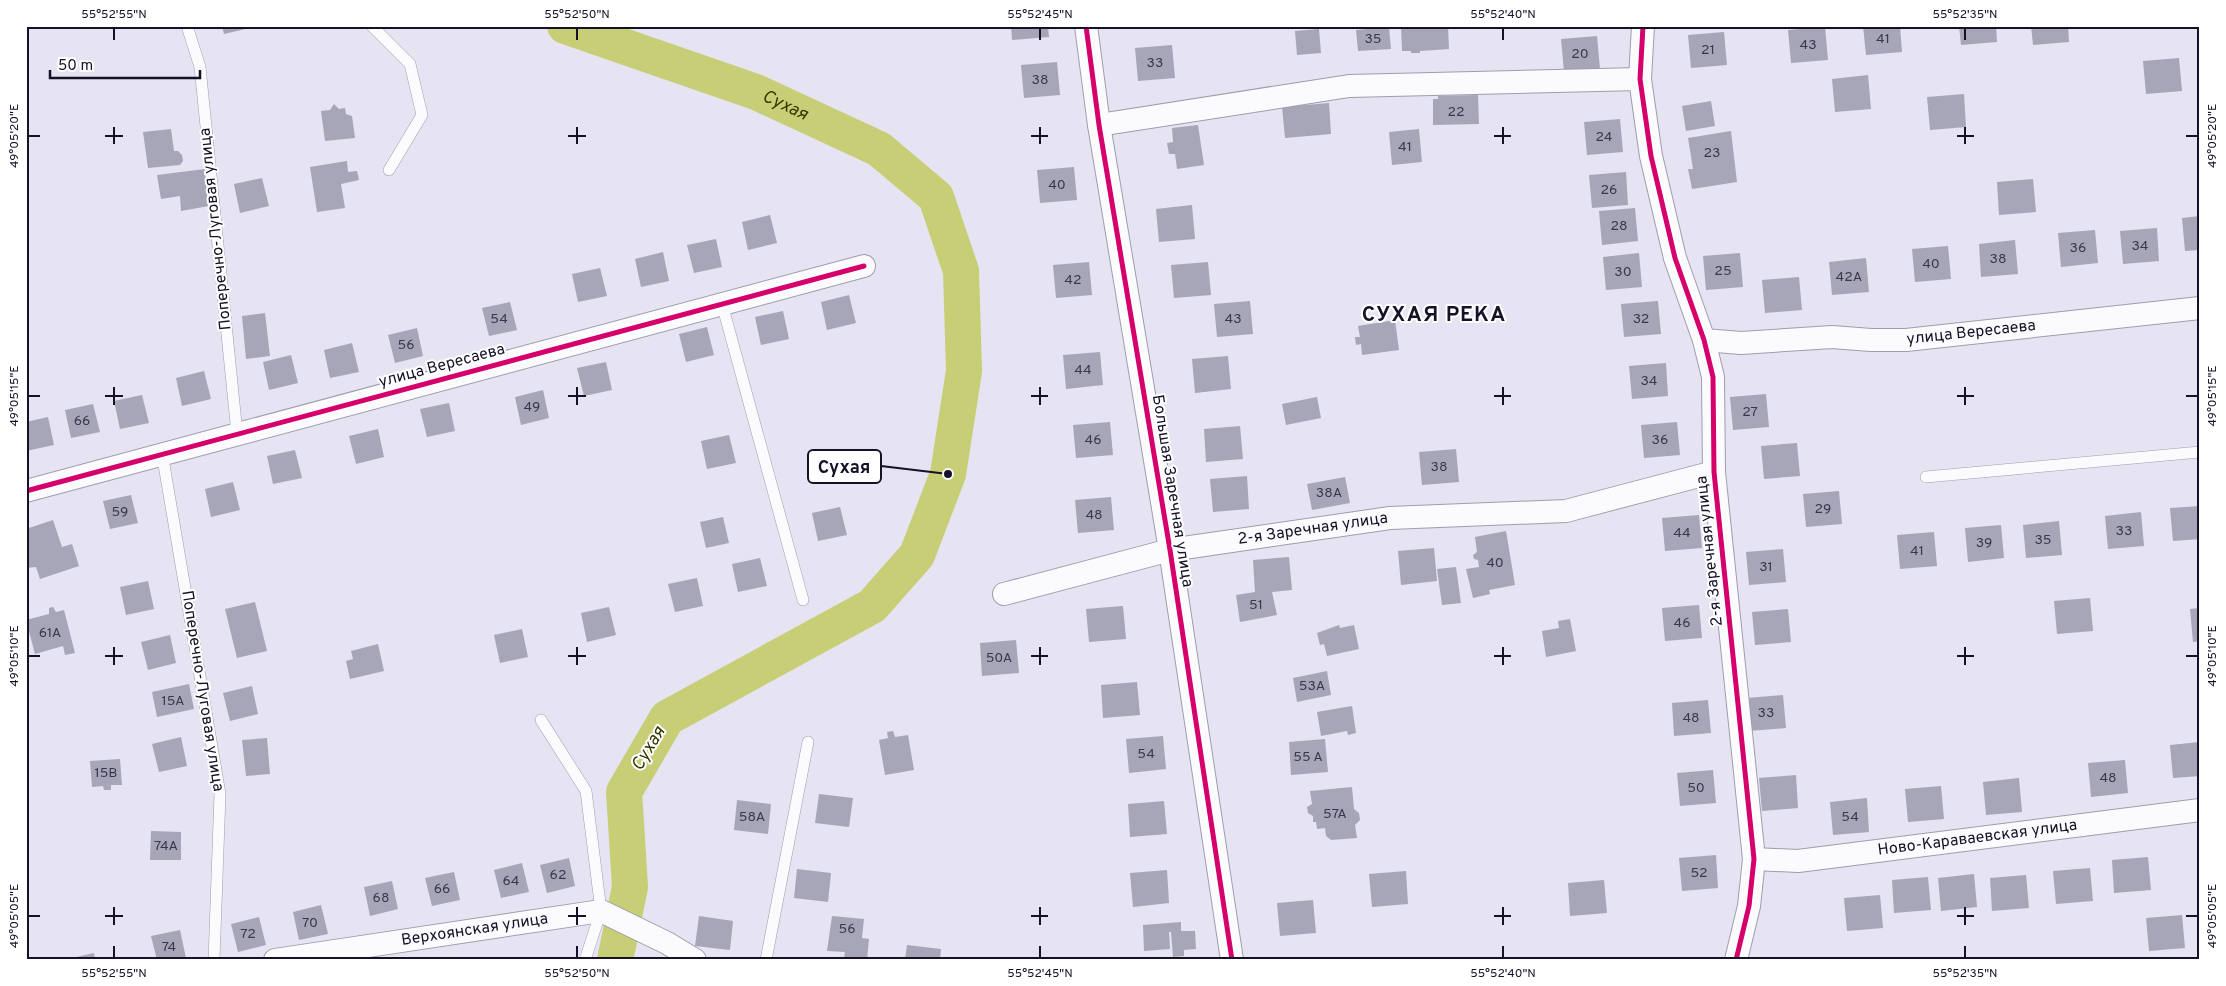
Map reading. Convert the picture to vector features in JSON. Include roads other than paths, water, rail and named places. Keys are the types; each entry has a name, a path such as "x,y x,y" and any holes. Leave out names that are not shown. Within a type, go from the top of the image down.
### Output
{"street":[{"name":"Большая Заречная улица","path":"1086,26 1099,125 1170,550 1232,960"},
{"name":"2-я Заречная улица","path":"1642,26 1640,79 1651,156 1675,258 1704,340 1713,377 1714,472 1754,859 1749,906 1736,960"},
{"path":"1099,125 1349,86 1640,79"},
{"name":"улица Вересаева","path":"26,491 864,266"},
{"name":"улица Вересаева","path":"1704,340 1741,344 1832,337 1906,340 2200,308"},
{"path":"1713,377 1741,344"},
{"name":"2-я Заречная улица","path":"1004,594 1170,550 1390,518 1566,511 1714,472"},
{"name":"Ново-Караваевская улица","path":"1754,859 1798,861 2200,810"},
{"path":"601,911 668,944 689,959"},
{"name":"Верхоянская улица","path":"275,960 601,911"}],"lane":[{"name":"Поперечно-Луговая улица","path":"187,26 200,67 237,433"},
{"path":"372,26 410,64 422,115 388,170"},
{"path":"722,304 803,600"},
{"path":"1926,477 2200,452"},
{"name":"Поперечно-Луговая улица","path":"162,453 220,794 214,960"},
{"path":"541,720 586,791 601,911 585,960"},
{"path":"766,960 808,742"}],"waterway":[{"name":"Сухая","path":"565,26 756,92 879,149 936,197 961,271 964,371 948,474 917,555 872,606 667,718 624,792 630,887 615,960"}],"place":[{"name":"Сухая","path":"948,474"}],"district":[{"name":"СУХАЯ РЕКА","path":"1434,315"}]}
